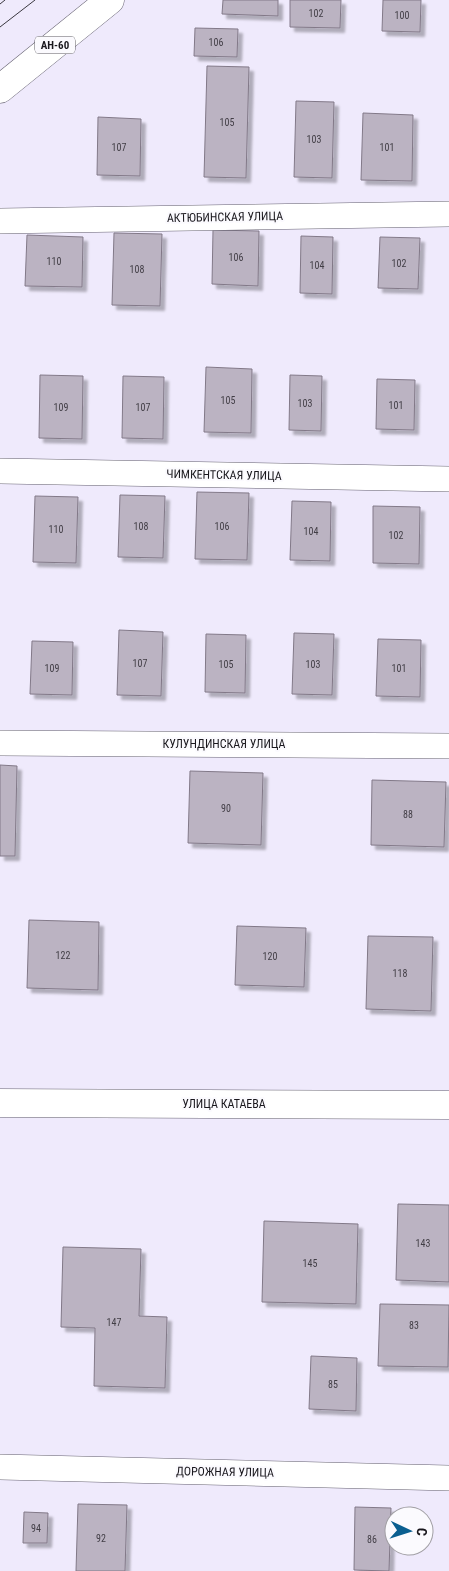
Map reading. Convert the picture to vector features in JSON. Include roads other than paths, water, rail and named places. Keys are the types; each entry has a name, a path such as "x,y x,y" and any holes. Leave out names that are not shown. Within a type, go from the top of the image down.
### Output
{"street":[{"name":"АН-60","path":"0,90 110,0"},
{"name":"АКТЮБИНСКАЯ УЛИЦА","path":"0,221 449,214"},
{"name":"ЧИМКЕНТСКАЯ УЛИЦА","path":"0,471 449,479"},
{"name":"КУЛУНДИНСКАЯ УЛИЦА","path":"0,743 449,746"},
{"name":"УЛИЦА КАТАЕВА","path":"0,1103 449,1105"},
{"name":"ДОРОЖНАЯ УЛИЦА","path":"0,1467 449,1478"}],"tram line":[{"path":"0,4 5,0"},
{"path":"0,27 35,0"}]}
